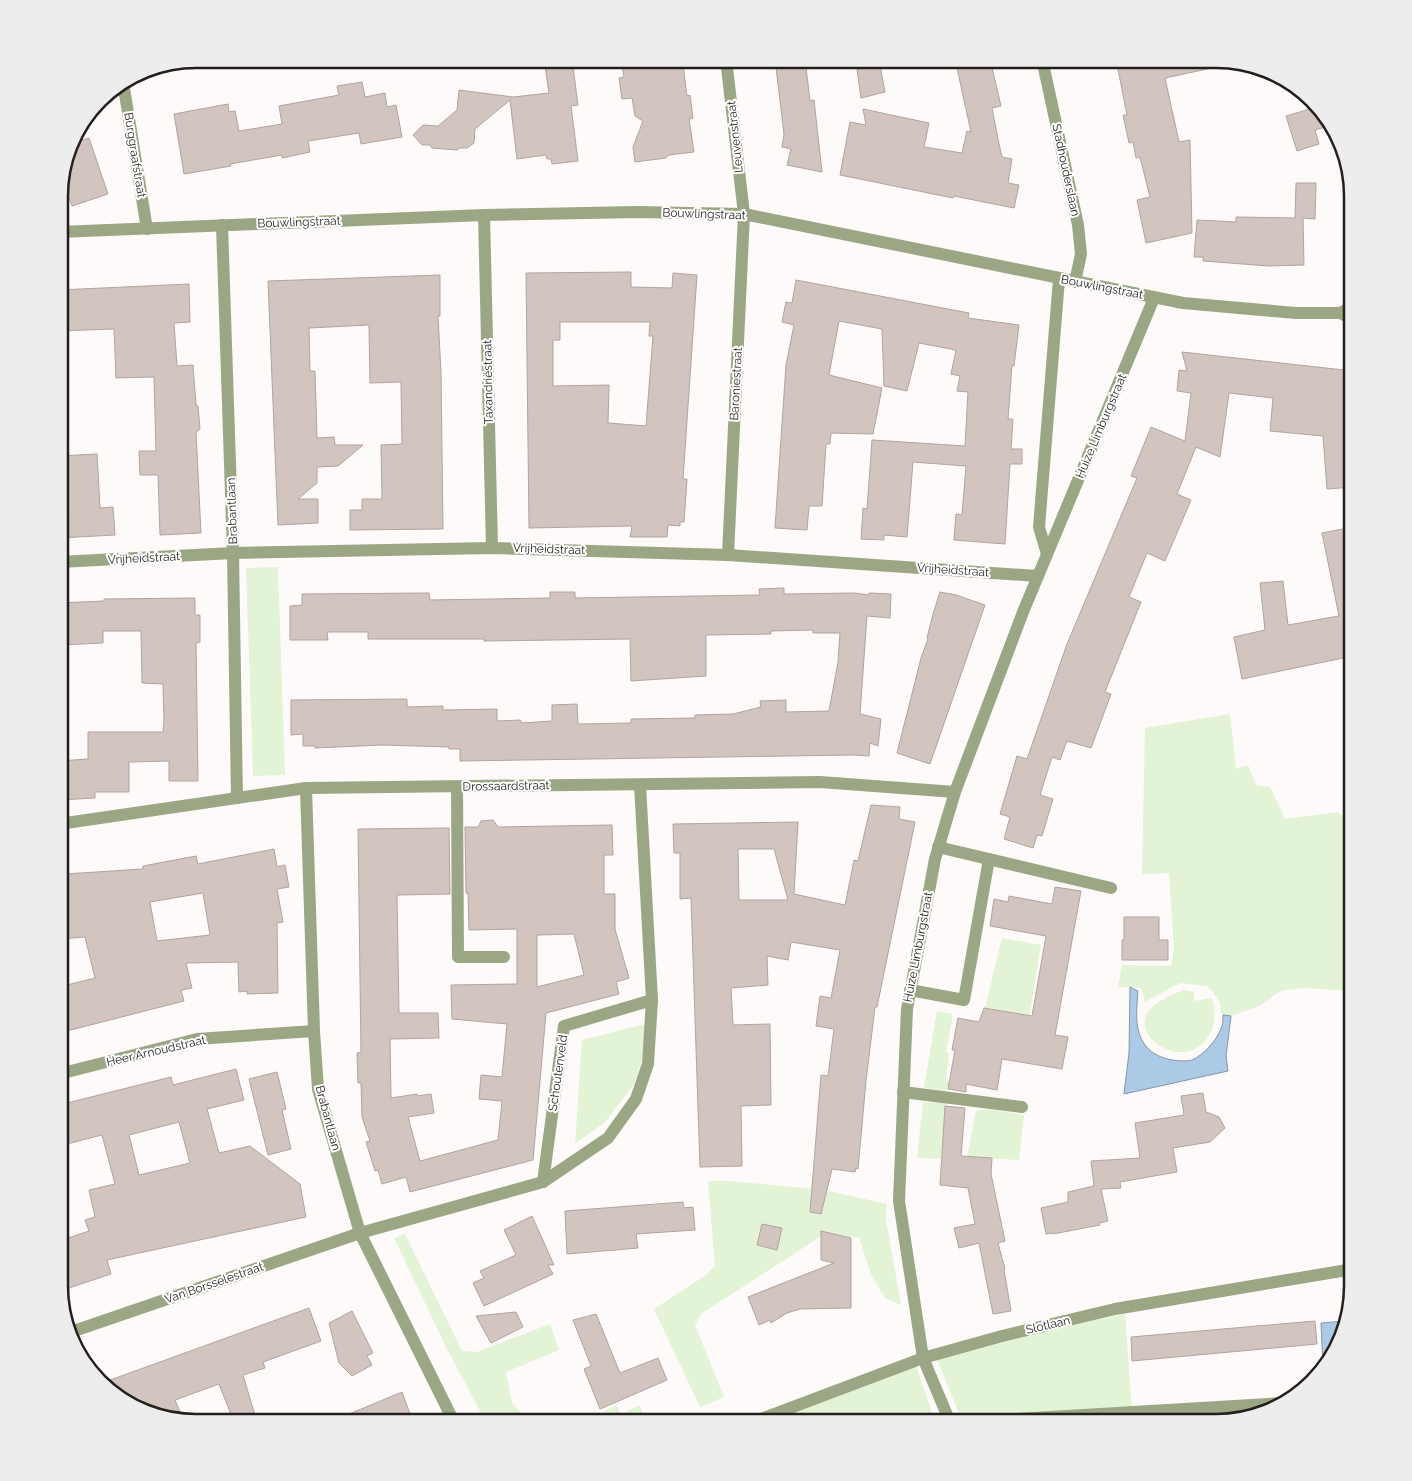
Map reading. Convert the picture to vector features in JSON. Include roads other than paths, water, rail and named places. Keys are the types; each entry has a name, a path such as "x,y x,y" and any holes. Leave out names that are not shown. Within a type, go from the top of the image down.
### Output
{"street":[{"name":"Leuvenstraat","path":"727,68 744,214"},
{"name":"Stadhouderslaan","path":"1044,68 1078,225 1081,254 1075,282"},
{"name":"Burggraafstraat","path":"124,89 147,229"},
{"name":"Bouwlingstraat","path":"68,232 636,212 744,214 1183,303 1344,316"},
{"name":"Baroniestraat","path":"728,555 744,214"},
{"name":"Taxandriëstraat","path":"484,216 492,548"},
{"name":"Brabantlaan","path":"222,225 233,554 237,798"},
{"path":"1047,554 1038,527 1058,279"},
{"name":"Huize Limburgstraat","path":"947,1414 923,1358 898,1201 906,1009 935,859 954,792 1038,576 1154,298"},
{"path":"1340,314 1344,312"},
{"name":"Vrijheidstraat","path":"68,562 233,554 492,548 728,555 1038,576"},
{"name":"Drossaardstraat","path":"68,823 306,788 820,782 954,792"},
{"path":"360,1233 543,1182 608,1138 636,1099 648,1064 652,1000 640,785"},
{"path":"458,786 458,956 504,957"},
{"name":"Brabantlaan","path":"306,788 314,1031 318,1089 360,1233 450,1414"},
{"path":"938,847 1111,888"},
{"path":"910,990 964,1000 989,859"},
{"name":"Schoutenveld","path":"543,1182 564,1026 652,1000"},
{"name":"Heer Arnoudstraat","path":"68,1072 197,1039 314,1031"},
{"path":"903,1092 1022,1107"},
{"name":"Van Borsselestraat","path":"76,1330 360,1233"},
{"name":"Slotlaan","path":"774,1414 923,1358 1002,1336 1115,1309 1344,1271"},
{"path":"1099,1414 1266,1404"}],"water":[{"path":"1130,987 1138,991 1137,1022 1139,1034 1149,1049 1164,1058 1182,1061 1197,1058 1214,1041 1220,1031 1223,1015 1231,1016 1226,1056 1228,1071 1124,1094 1129,1053"},
{"path":"1339,1321 1323,1358 1321,1323"}]}
